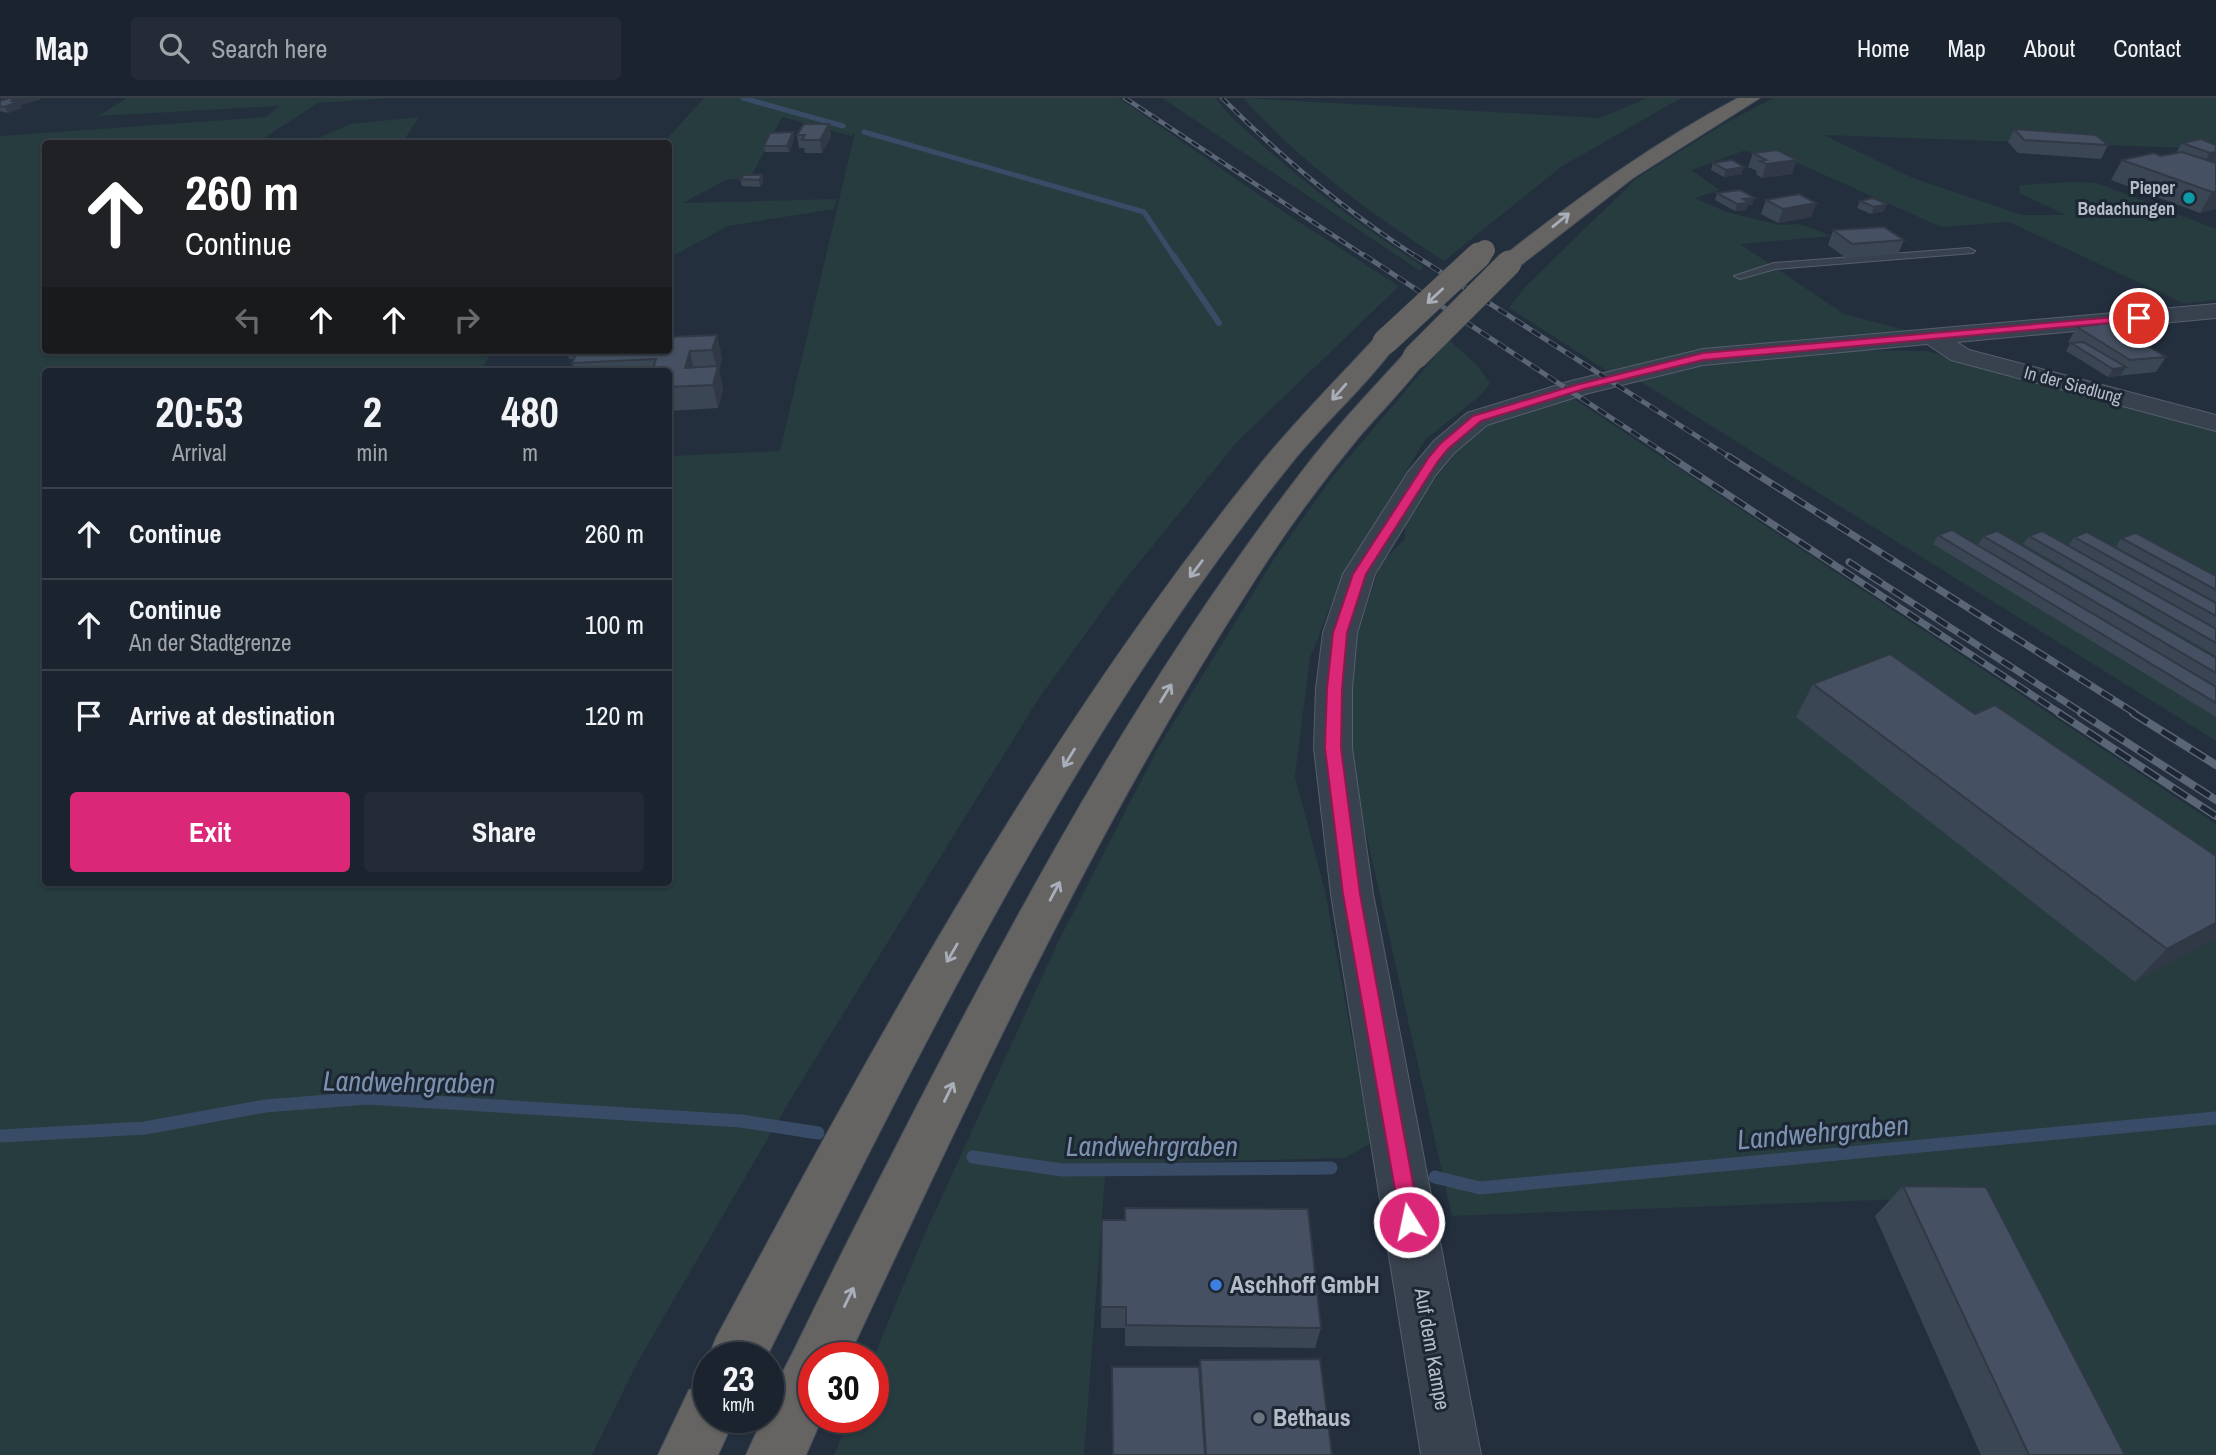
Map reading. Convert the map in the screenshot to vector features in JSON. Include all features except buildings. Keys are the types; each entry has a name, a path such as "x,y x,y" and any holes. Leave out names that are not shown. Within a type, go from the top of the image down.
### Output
{"highway":[{"path":"1662,126 1716,98"},
{"path":"744,1342 894,1053 1033,814 1117,682 1191,576 1272,468 1400,349 1616,179 1689,132 1751,98"},
{"path":"827,1342 978,1033 1103,801 1162,699 1217,614 1400,349 1485,250 1505,235"},
{"path":"776,1455 798,1405"},
{"path":"688,1455 698,1433"}],"street":[{"name":"Auf dem Kampe","path":"1451,1455 1352,894 1333,748 1334,689 1340,633 1359,574 1423,472 1444,447 1477,419 1580,387 1703,356 2216,311"},
{"name":"In der Siedlung","path":"1933,337 1960,355 2216,423"}],"lane":[{"path":"1740,276 1774,266 1969,251"}],"green space":[{"path":"127,98 391,98 318,103 261,140 42,140 42,354 491,354 482,368 42,368 42,886 672,886 672,456 780,451 855,132 851,136 782,117 751,177 726,180 683,203 837,199 834,209 728,226 672,256 672,140 666,140 704,98 1119,98 1287,214 1399,286 1237,442 1124,581 1039,698 796,1090 637,1363 592,1455 0,1455 0,136 266,117 279,106 98,116"},
{"path":"1162,98 1216,98 1237,122 1280,161 1360,224 1424,267 1420,271"},
{"path":"1243,98 1600,118 1647,98 1681,98 1561,167 1444,261 1338,186 1265,122"},
{"path":"1774,98 2216,98 2216,149 1824,135 1913,178 2022,215 2066,215 2019,193 2020,185 2097,183 2216,229 2216,300 2185,304 2009,222 1941,227 1782,156 1743,151 1691,170 1720,190 1695,198 1726,212 1780,225 1800,224 1832,236 1740,244 1844,314 1909,331 1680,357 1609,372 1509,308 1525,287 1637,178 1727,122"},
{"path":"419,117 404,140 314,140 351,124"},
{"path":"1449,340 1478,366 1490,384 1481,395 1425,440 1339,585 1310,658 1295,776 1325,891 1371,1143 1345,1158 1106,1164 1084,1455 834,1455 844,1433 889,1433 889,1342 880,1342 922,1240 1058,942 1158,748 1274,559 1333,476"},
{"path":"1825,350 1927,351 2216,432 2216,741 1638,380 1709,362"},
{"path":"1560,394 1574,399 2216,824 2216,1455 2093,1455 1960,1197 1452,1216 1348,753 1346,667 1381,563 1405,539 1405,517 1453,457 1444,447 1477,419"}],"waterway":[{"path":"743,98 843,126"},
{"path":"864,132 1144,212 1174,257"},
{"path":"1173,255 1219,323"},
{"name":"Landwehrgraben","path":"0,1136 145,1128 265,1106 367,1098 741,1121 818,1133"},
{"name":"Landwehrgraben","path":"1435,1177 1480,1188 2216,1118"},
{"name":"Landwehrgraben","path":"973,1157 1062,1170 1331,1168"}],"railway":[{"path":"1125,98 1366,257"},
{"path":"1222,98 1315,183 1415,256"},
{"path":"1364,255 1672,458"},
{"path":"1415,256 1731,458"},
{"path":"1669,456 2061,714"},
{"path":"1728,456 2136,714"},
{"path":"1849,562 2084,714"},
{"path":"2059,713 2216,816"},
{"path":"2081,713 2216,800"},
{"path":"2133,713 2216,765"}],"place":[{"name":"Pieper Bedachungen","path":"2189,198"},
{"name":"Aschhoff GmbH","path":"1216,1285"},
{"name":"Bethaus","path":"1259,1418"}],"route":[{"path":"1409,1222 1352,894 1333,748 1334,689 1340,633 1359,574 1423,472 1444,447 1477,419 1580,387 1703,356 2139,318"}]}
